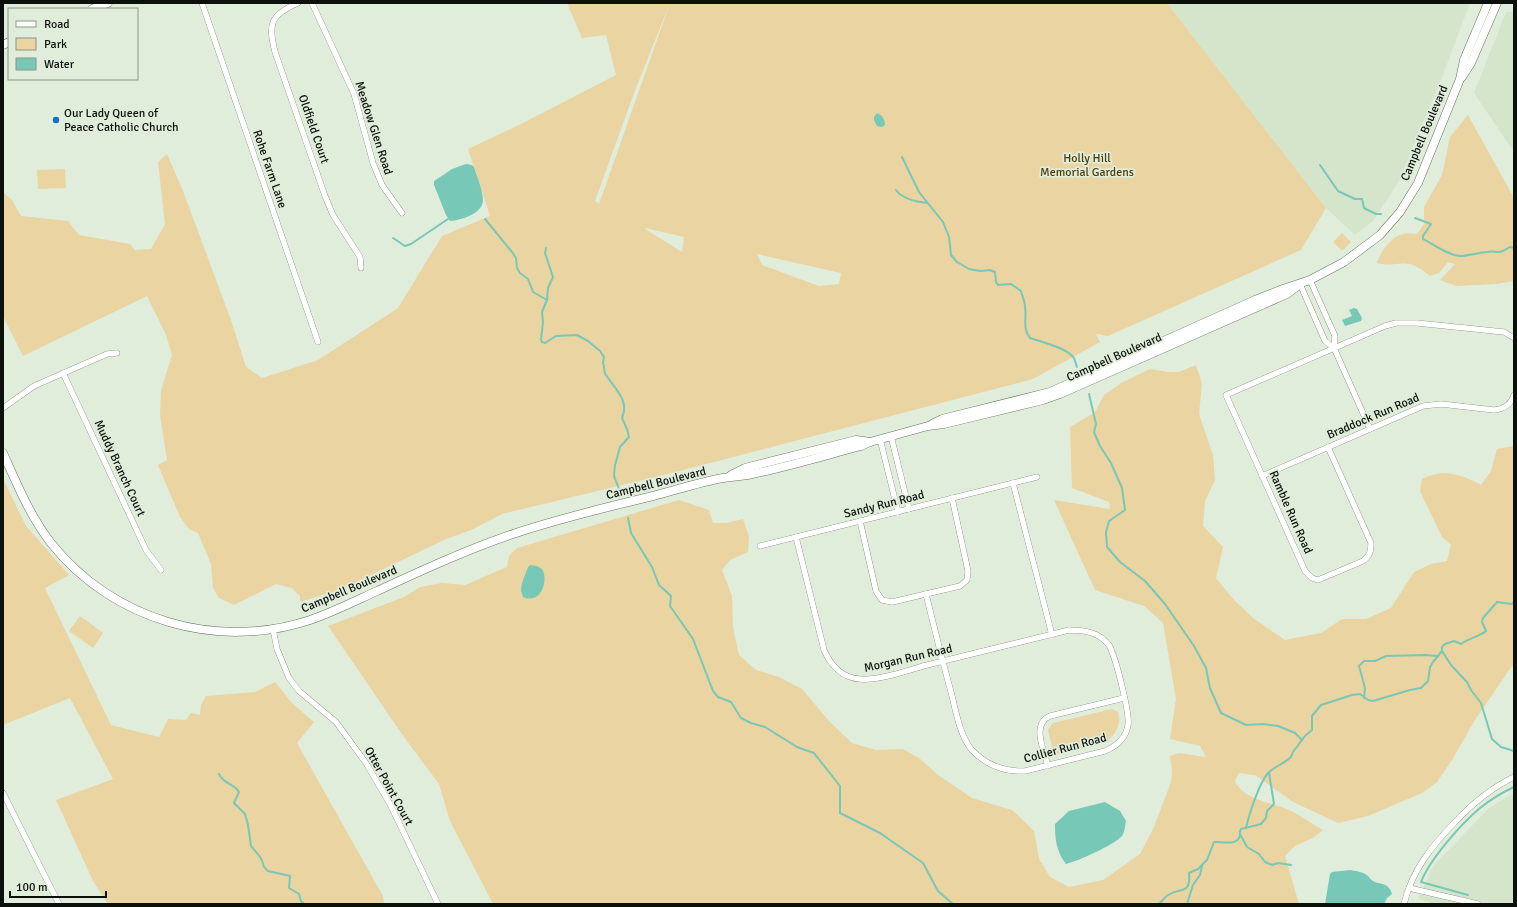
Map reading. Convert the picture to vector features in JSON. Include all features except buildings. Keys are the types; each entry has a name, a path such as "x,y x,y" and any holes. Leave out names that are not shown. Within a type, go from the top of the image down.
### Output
{"street":[{"path":"95,8 108,3"},
{"name":"Rohe Farm Lane","path":"202,3 318,342"},
{"name":"Oldfield Court","path":"298,3 282,11 273,22 271,35 275,52 325,196 333,215 360,257 361,268"},
{"name":"Meadow Glen Road","path":"312,3 354,94 382,185 402,213"},
{"name":"Campbell Boulevard","path":"3,453 31,513 50,542 77,570 111,596 142,613 188,628 230,632 273,629 297,624 327,614 451,558 515,534 616,505 861,446 880,439 928,426 944,424 1024,405 1060,394 1287,294 1300,284 1344,262 1380,235 1400,212 1418,183 1460,79 1464,60 1488,3"},
{"name":"Campbell Boulevard","path":"1460,79 1471,63 1497,3"},
{"path":"1310,280 1335,336 1334,348"},
{"path":"1300,284 1325,341 1334,348 1370,429"},
{"path":"1334,348 1385,326 1408,322 1504,332 1514,338"},
{"name":"Ramble Run Road","path":"1328,447 1370,543 1370,554 1363,561 1322,579 1315,580 1305,571 1226,395 1334,348"},
{"path":"3,408 34,386 107,354 117,353"},
{"name":"Muddy Branch Court","path":"63,373 146,550 161,570"},
{"name":"Braddock Run Road","path":"1262,476 1417,408 1442,404 1500,410 1508,405 1514,395"},
{"path":"891,436 909,509"},
{"path":"880,439 898,512"},
{"name":"Sandy Run Road","path":"760,546 1037,478"},
{"path":"1013,483 1052,635"},
{"path":"860,521 876,591 879,597 885,601 892,602 960,586 968,577 968,571 952,498"},
{"name":"Morgan Run Road","path":"796,537 824,650 830,661 838,670 852,678 868,680 1052,635"},
{"name":"Collier Run Road","path":"926,594 961,731 967,743 976,754 991,764 1008,770 1025,771 1105,751 1117,744 1124,735 1128,724 1128,714 1112,652 1104,640 1094,634 1077,630 1052,635"},
{"name":"Otter Point Court","path":"273,629 277,649 289,678 299,690 336,722 366,763 390,804 438,904"},
{"path":"1048,766 1040,731 1040,725 1044,719 1050,716 1124,698"},
{"path":"1404,904 1409,888 1424,858 1441,837 1476,801 1495,787 1514,777"},
{"path":"3,793 59,904"},
{"path":"1409,888 1478,904"}],"shaded area":[{"path":"1167,3 1470,3 1441,80 1398,183 1373,221 1355,235 1326,208"},
{"path":"1506,12 1514,12 1514,152 1474,93"},
{"path":"1514,793 1514,904 1436,904 1418,899 1433,866 1490,807"}],"green space":[{"name":"Holly Hill Memorial Gardens","path":"567,3 670,3 1167,3 1326,208 1301,250 1108,336 1096,334 1100,342 1033,379 672,473 502,514 471,530 444,540 340,590 300,602 300,596 292,588 276,584 234,605 219,598 213,588 211,564 198,533 189,529 180,517 158,465 167,460 160,415 161,390 172,355 166,335 147,296 23,356 3,316 3,192 12,200 21,216 68,221 79,235 130,244 135,250 151,249 165,224 158,162 167,154 183,191 231,320 246,367 262,378 318,360 398,308 442,236 490,216 468,149 521,124 616,75 606,35 582,38","holes":["670,3 599,204 595,201 634,93","645,229 684,237 682,252","757,254 841,273 839,284 819,286 762,265"]},
{"path":"1468,115 1514,198 1514,281 1496,284 1456,286 1440,280 1455,264 1448,262 1439,273 1430,276 1420,268 1411,265 1386,265 1377,263 1391,241 1399,235 1417,234 1424,224 1424,207 1442,175 1450,137"},
{"path":"65,169 66,188 38,189 37,170"},
{"path":"1342,233 1351,242 1342,251 1333,242"},
{"path":"1196,365 1202,384 1199,414 1213,455 1215,480 1205,501 1203,526 1223,547 1216,578 1234,600 1253,618 1285,640 1321,633 1342,619 1366,619 1391,608 1414,572 1431,564 1447,561 1451,545 1442,537 1420,491 1422,479 1445,473 1459,475 1481,485 1491,471 1497,449 1514,446 1514,663 1475,720 1452,760 1437,782 1422,793 1368,816 1338,823 1293,802 1255,775 1239,773 1235,781 1239,788 1252,797 1291,811 1323,830 1313,838 1295,846 1285,856 1299,904 493,904 450,821 439,784 404,737 328,626 404,597 420,587 442,583 465,585 507,567 509,556 517,548 679,500 709,510 713,523 726,523 743,519 749,537 748,552 730,560 722,570 732,596 733,627 739,655 756,670 779,677 802,689 830,722 852,743 876,750 903,749 919,758 938,775 972,798 1012,810 1034,831 1039,859 1050,877 1069,887 1103,880 1140,854 1154,827 1171,782 1172,771 1170,756 1179,753 1206,757 1200,746 1170,739 1176,699 1163,623 1144,606 1095,590 1054,500 1110,509 1109,502 1072,488 1070,427 1095,412 1104,395 1121,383 1150,369 1179,372"},
{"path":"3,479 26,526 69,575 45,588 111,725 159,737 168,719 186,720 191,713 200,715 201,705 206,696 255,692 275,682 292,703 314,722 297,743 383,896 384,904 108,904 93,881 56,800 113,779 70,698 3,725"},
{"path":"80,616 103,633 93,648 69,631"},
{"path":"1112,709 1118,712 1119,721 1117,730 1108,740 1104,743 1054,755 1048,730 1053,723"}],"water":[{"path":"877,113 882,116 884,121 885,125 882,127 877,126 874,120"},
{"path":"466,164 474,167 482,192 482,206 470,216 450,221 446,215 434,185 434,181 452,169"},
{"path":"1354,308 1357,309 1362,318 1361,321 1345,326 1342,320 1352,316 1349,310"},
{"path":"530,565 537,566 542,569 545,579 539,595 535,598 529,599 523,597 521,590 522,583"},
{"path":"1105,802 1120,811 1126,821 1122,836 1112,844 1096,852 1066,864 1057,845 1055,824 1069,811"},
{"path":"1350,870 1360,872 1368,876 1373,881 1389,887 1392,894 1387,898 1384,904 1325,904 1330,874 1332,872"}],"waterway":[{"path":"902,157 919,192 943,222 949,237 951,255 957,262 969,269 980,271 990,270 995,272 996,282 998,285 1011,284 1021,291 1025,305 1025,327 1030,338 1054,346 1071,354 1077,367"},
{"path":"1320,165 1338,191 1355,199 1362,199 1364,208 1376,214 1381,214"},
{"path":"896,190 906,198 928,203"},
{"path":"1415,218 1431,224 1423,236 1423,239 1453,255 1462,256 1487,252 1500,252 1510,247 1514,248"},
{"path":"393,238 405,246 411,244 448,219"},
{"path":"485,219 516,258 517,268 520,273 528,279 533,292 547,300"},
{"path":"546,248 545,253 553,277 548,288 547,300 542,312 543,322 541,340 545,343 556,336 577,335 588,341 600,351 604,357 603,363 605,374 623,400 624,412 622,418 629,437 620,447 615,465 614,476 619,489"},
{"path":"1089,394 1096,424 1094,432 1100,446 1111,463 1122,488 1125,510 1109,521 1106,532 1107,547 1120,562 1145,581 1165,604 1194,646 1206,668 1210,688 1221,713 1246,725 1263,724 1278,726 1295,733 1302,740"},
{"path":"628,518 631,533 652,567 659,585 671,596 670,606 693,639 713,691 718,697 731,702 741,718 765,727 797,747 814,753 840,786 840,813 880,833 923,863 938,891 953,904"},
{"path":"1246,828 1249,815 1261,784 1268,773 1291,757 1305,736 1312,730 1312,716 1321,705 1352,695 1360,694 1368,700 1373,701 1421,688 1428,681 1430,667 1442,651 1442,647 1445,644 1454,641 1461,644 1483,633 1486,631 1482,622 1483,618 1497,602 1512,604 1514,602"},
{"path":"1442,651 1451,665 1467,682 1481,703 1492,739 1501,747 1514,751"},
{"path":"1364,698 1365,688 1359,666 1364,661 1375,661 1386,656 1437,656"},
{"path":"1159,904 1168,895 1187,888 1189,873 1198,869 1207,860 1214,842 1234,842 1239,838 1241,829 1261,824 1266,818 1267,811 1274,804 1269,773"},
{"path":"219,774 221,778 239,792 234,803 245,814 251,846 260,857 264,867 268,871 290,876 289,888 299,894 301,901 304,904"},
{"path":"1468,895 1421,882 1431,863 1464,823 1484,805 1514,787"},
{"path":"1240,834 1247,847 1259,854 1265,862 1272,865 1278,863 1291,865"},
{"path":"1187,904 1193,885 1200,875 1202,866"}],"place":[{"name":"Our Lady Queen of Peace Catholic Church","path":"56,120"}]}
